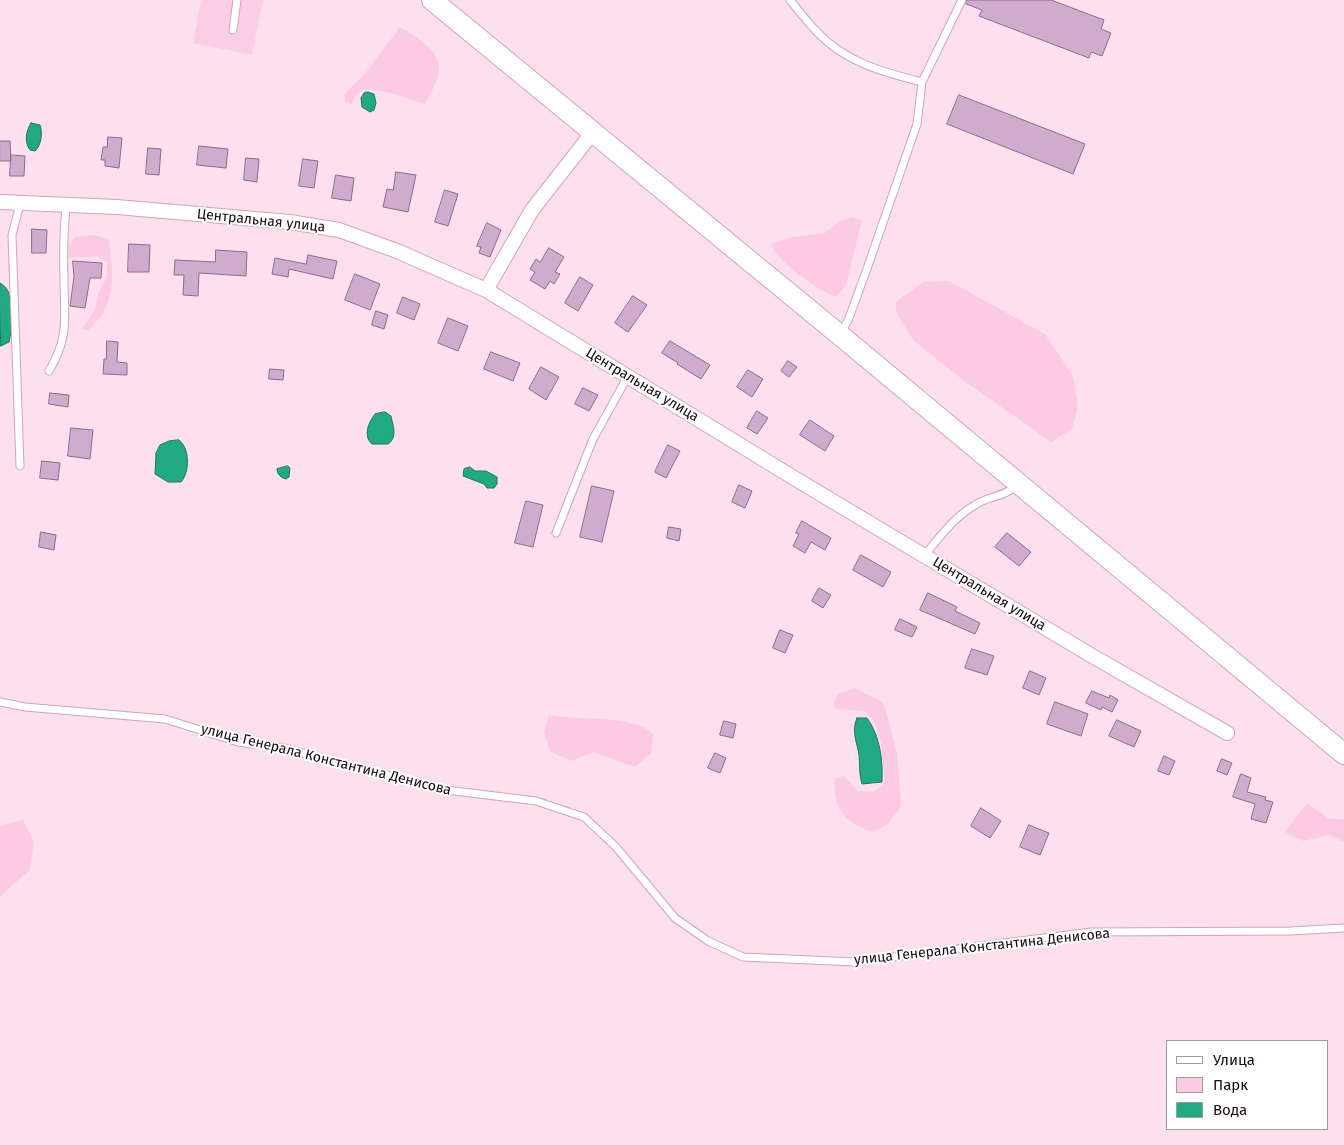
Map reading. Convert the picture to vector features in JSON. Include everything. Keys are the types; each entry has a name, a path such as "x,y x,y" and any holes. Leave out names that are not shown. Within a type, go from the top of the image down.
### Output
{"main road":[{"path":"432,0 841,336 1344,754"}],"street":[{"path":"486,290 532,210 593,132"},
{"name":"Центральная улица","path":"0,202 117,207 318,225 338,230 397,251 486,290 924,556 1227,733"}],"lane":[{"path":"233,30 237,0"},
{"path":"790,0 818,33 852,59 880,71 922,82"},
{"path":"841,336 868,266 917,124 922,82 962,0"},
{"path":"20,204 12,235 20,466"},
{"path":"49,371 58,355 65,326 63,236 66,206"},
{"path":"556,533 593,440 628,376"},
{"path":"924,556 949,526 975,504 1011,491 1018,484"},
{"name":"улица Генерала Константина Денисова","path":"0,702 25,707 165,719 238,742 284,748 438,789 536,801 584,817 616,847 675,918 708,941 743,957 854,962 1091,932 1290,931 1344,928"}],"shaded area":[{"path":"201,0 263,0 252,55 193,43"}],"green space":[{"path":"400,27 426,45 436,57 439,72 425,104 375,90 357,93 352,104 345,102 345,94 367,71"},
{"path":"851,217 862,220 846,285 836,297 813,285 796,272 775,252 771,244 793,237 825,233 839,222"},
{"path":"96,235 109,240 112,277 107,305 88,331 82,328 95,310 99,291 107,277 107,262 97,256 69,258 68,247 75,237"},
{"path":"949,281 1045,334 1073,376 1078,407 1072,429 1051,442 963,380 913,340 897,313 895,303 923,282"},
{"path":"854,688 884,704 897,753 901,806 888,824 873,832 854,824 848,819 839,807 836,799 834,779 844,776 858,791 873,792 885,784 881,743 874,721 864,711 836,709 834,703 838,694"},
{"path":"549,715 633,723 653,734 651,753 635,767 594,752 571,761 550,751 544,732"},
{"path":"1307,803 1329,819 1344,819 1344,842 1329,835 1303,841 1285,832"},
{"path":"23,820 34,842 30,870 0,896 0,826"}],"water":[{"path":"364,93 374,94 376,103 374,110 370,112 362,107 361,98"},
{"path":"31,123 40,125 41,128 40,143 35,151 30,150 26,140"},
{"path":"0,283 8,291 11,316 9,342 1,346"},
{"path":"385,412 391,416 394,431 393,438 388,444 372,444 367,433 370,421 375,414"},
{"path":"179,440 187,454 186,472 181,482 168,482 155,474 156,453 160,445 169,441"},
{"path":"288,466 290,468 289,477 286,479 282,478 277,469"},
{"path":"470,467 475,471 486,471 497,477 497,484 494,488 487,488 484,484 463,476 464,469"},
{"path":"857,718 867,718 875,732 881,757 882,782 862,784 854,732"}],"building":[{"path":"967,0 1051,0 1104,20 1101,29 1111,33 1102,56 1091,52 1089,58 979,16 982,10 966,4"},
{"path":"959,95 1085,144 1073,174 947,124"},
{"path":"108,137 122,138 119,168 105,166 105,160 101,160 103,147 107,147"},
{"path":"0,141 10,141 11,161 0,161"},
{"path":"199,146 228,149 226,168 197,165"},
{"path":"148,148 161,149 159,175 146,174"},
{"path":"11,155 25,156 24,176 10,176"},
{"path":"246,158 259,159 257,182 244,180"},
{"path":"303,159 318,161 314,188 299,186"},
{"path":"396,172 416,175 408,212 383,207 387,189 393,190"},
{"path":"336,175 354,178 351,201 332,198"},
{"path":"445,190 458,194 448,226 435,222"},
{"path":"487,223 501,230 490,257 479,253 481,247 477,246"},
{"path":"32,229 47,230 46,253 32,253"},
{"path":"129,244 150,245 149,272 128,272"},
{"path":"549,248 564,257 555,272 560,274 554,284 550,281 545,289 530,280 535,272 530,269 536,259 540,262"},
{"path":"216,250 247,252 246,276 199,273 198,296 183,295 184,275 174,275 175,260 215,262"},
{"path":"308,255 337,261 333,279 289,269 288,277 272,274 275,258 306,264"},
{"path":"73,261 102,263 101,278 90,278 85,308 70,306 74,277"},
{"path":"355,274 380,284 370,310 345,300"},
{"path":"580,277 593,285 578,311 565,303"},
{"path":"633,296 647,305 628,332 615,323"},
{"path":"403,297 420,304 414,320 397,313"},
{"path":"376,311 388,315 384,329 372,325"},
{"path":"448,318 468,326 458,351 438,343"},
{"path":"107,341 118,342 117,362 127,363 127,375 103,374"},
{"path":"670,341 710,365 701,379 662,353"},
{"path":"491,352 520,363 513,381 484,369"},
{"path":"788,361 797,367 789,377 781,371"},
{"path":"541,367 559,377 546,400 529,389"},
{"path":"270,369 284,370 283,380 269,379"},
{"path":"748,370 763,379 752,397 737,387"},
{"path":"583,388 598,395 589,411 575,404"},
{"path":"50,393 69,395 68,407 49,404"},
{"path":"757,411 768,418 757,434 747,428"},
{"path":"810,420 834,436 825,451 800,435"},
{"path":"71,428 93,430 90,459 68,456"},
{"path":"668,445 680,451 666,478 655,472"},
{"path":"42,461 60,463 58,480 40,478"},
{"path":"739,485 752,491 745,508 732,502"},
{"path":"592,486 614,491 602,542 580,537"},
{"path":"526,501 543,505 533,547 515,543"},
{"path":"802,521 831,538 825,550 811,542 805,553 793,546 799,534 796,533"},
{"path":"669,527 681,529 679,541 667,538"},
{"path":"41,532 56,535 54,550 39,547"},
{"path":"1007,533 1031,552 1019,566 995,547"},
{"path":"861,555 891,572 883,587 853,570"},
{"path":"819,588 831,595 823,608 812,601"},
{"path":"928,593 957,607 955,611 980,623 975,634 920,610"},
{"path":"900,619 917,627 912,637 895,630"},
{"path":"780,630 793,635 785,653 773,648"},
{"path":"972,649 994,656 987,675 965,668"},
{"path":"1030,671 1046,678 1039,695 1023,688"},
{"path":"1092,691 1109,698 1110,695 1118,700 1112,712 1102,707 1101,710 1086,703"},
{"path":"1055,702 1088,714 1081,736 1047,724"},
{"path":"1117,720 1141,731 1134,747 1109,736"},
{"path":"724,721 736,724 733,738 720,735"},
{"path":"715,753 726,758 720,773 708,768"},
{"path":"1164,756 1175,761 1169,775 1158,771"},
{"path":"1222,759 1232,763 1227,775 1217,771"},
{"path":"1241,774 1251,778 1247,792 1266,797 1265,800 1273,802 1266,823 1251,819 1255,804 1233,797"},
{"path":"981,808 1001,821 990,838 971,826"},
{"path":"1029,825 1049,833 1040,855 1020,847"}]}
